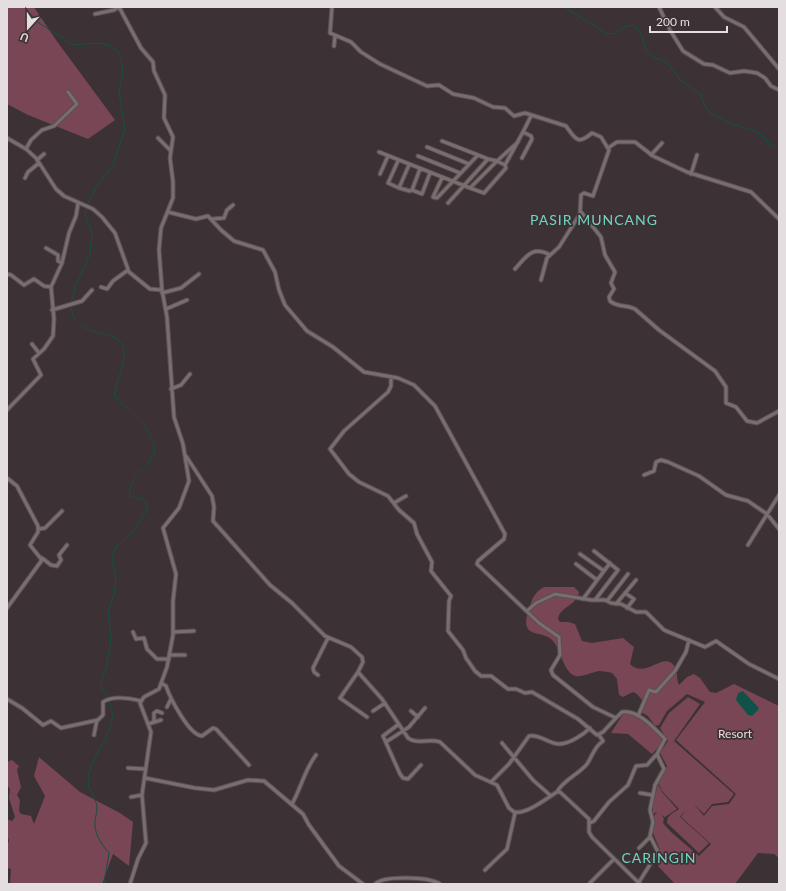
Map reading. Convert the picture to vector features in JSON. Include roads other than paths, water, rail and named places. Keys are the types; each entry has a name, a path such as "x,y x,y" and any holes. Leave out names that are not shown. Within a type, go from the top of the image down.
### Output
{"street":[{"path":"95,14 114,10 119,7 141,48 153,62 154,71 165,95 164,118 173,137 171,151 174,196 159,241 162,291 166,309 171,389 175,423 185,455 189,484 179,508 164,526 163,531 176,574 173,601 173,632 169,659 162,683 158,690 147,695 141,701"},
{"path":"332,7 330,31 332,35 351,42 361,52 382,65 426,85 438,85 453,94 474,98 494,108 505,108 514,116 524,113 566,126 570,134 581,140 586,140 592,133 601,136 605,146 608,148"},
{"path":"659,7 670,30 683,51 704,65 713,65 729,72 744,71 757,73 765,78 771,86 779,90"},
{"path":"715,7 724,16 744,27 779,69"},
{"path":"334,46 335,36"},
{"path":"26,149 31,140 42,130 54,126 78,104 68,92"},
{"path":"379,152 398,161 484,193 506,168 505,165 531,116"},
{"path":"522,158 532,139 531,136 523,132"},
{"path":"7,138 26,149 38,161 56,189 64,196 78,204 89,207 102,217 115,233 128,270 150,289 162,291 181,288 199,274"},
{"path":"158,138 171,151"},
{"path":"442,141 505,165"},
{"path":"470,188 518,142"},
{"path":"541,280 544,274 545,263 550,255 559,247 581,212 581,195 584,193 593,196 606,160 608,148 617,142 633,142 651,155 691,174 750,192 779,219"},
{"path":"651,155 662,143"},
{"path":"427,147 469,164"},
{"path":"25,178 28,172 44,154"},
{"path":"442,178 433,196 437,198 478,155"},
{"path":"691,174 697,155"},
{"path":"380,174 388,156"},
{"path":"418,156 460,173"},
{"path":"448,203 488,159"},
{"path":"398,161 388,184 410,192 412,190 422,194 430,173"},
{"path":"399,188 409,165"},
{"path":"412,190 420,169"},
{"path":"7,410 40,377 41,373 33,360 39,352 44,349 53,336 54,319 51,287 62,263 69,233 76,216 78,204"},
{"path":"212,219 224,218 227,210 233,205"},
{"path":"168,212 196,219 206,216 212,219 234,242 264,251 276,275 279,292 285,305 309,332 335,348 362,370 391,377 416,386 438,411 505,534 504,539 478,561 477,564 541,626 559,637 560,655 551,670 555,678 593,707 616,718"},
{"path":"581,212 601,237 605,256 615,272 611,283 614,290 609,298 610,301 619,307 630,307 635,309 686,351 713,369 726,387 724,400 726,403 736,407 746,420 758,423 779,411"},
{"path":"46,248 58,255 58,260 62,263"},
{"path":"515,269 533,252 540,250 550,255"},
{"path":"101,287 107,289 128,270"},
{"path":"7,274 11,275 24,285 34,279 44,286 51,287"},
{"path":"52,310 82,301 92,290"},
{"path":"166,309 187,300"},
{"path":"32,344 39,352"},
{"path":"171,389 180,385 190,374"},
{"path":"391,377 391,386 388,392 346,429 330,449 345,470 353,478 388,496 400,511 414,523 417,534 432,562 431,571 452,596 449,601 448,631 463,650 475,672 481,676 491,676 508,689 532,692 590,728 599,735 603,741 593,750 586,764 572,779 561,785 557,792 529,808 515,813"},
{"path":"185,455 212,496 214,506 213,521 270,585 328,638 351,647 362,657 363,662 358,672 340,698 367,717"},
{"path":"644,475 654,471 656,462 665,461 699,476 725,495 746,500 767,514 779,528"},
{"path":"7,483 9,479 17,486 39,529"},
{"path":"748,545 779,495"},
{"path":"394,503 406,496"},
{"path":"39,529 45,528 62,511"},
{"path":"39,529 30,545 51,565 57,566 61,560 59,555 67,545"},
{"path":"594,551 618,570 595,600"},
{"path":"580,554 604,571"},
{"path":"7,608 42,558"},
{"path":"583,599 610,563"},
{"path":"576,564 597,580"},
{"path":"608,601 628,574"},
{"path":"616,604 636,580"},
{"path":"625,593 634,599 627,608"},
{"path":"527,611 533,605 552,594 608,601 636,612 648,613 664,630 706,647 716,641 749,664 779,680"},
{"path":"173,632 194,631"},
{"path":"133,632 136,639 144,638 147,650 157,659 169,659"},
{"path":"318,675 314,672 313,668 328,638"},
{"path":"638,716 649,690 656,692 672,675 686,652 689,640"},
{"path":"169,655 185,655"},
{"path":"358,672 385,703 403,731 412,741 432,740 440,742 473,773 499,787 509,808 515,813"},
{"path":"162,683 166,686 171,699 181,715 197,735 202,736 213,728 216,728 249,765"},
{"path":"7,699 18,705 44,725 51,721 61,728 97,720 102,715 103,702 123,697 141,701"},
{"path":"167,707 171,699"},
{"path":"130,884 138,859 146,843 142,795 151,732 142,710 141,701"},
{"path":"373,711 385,703"},
{"path":"386,742 409,727 425,708"},
{"path":"411,711 418,717"},
{"path":"590,823 594,821 607,804 628,785 637,765 646,766 657,754 664,740 646,721 626,711 620,713 599,735"},
{"path":"154,722 155,712 162,713"},
{"path":"94,735 97,720"},
{"path":"148,724 160,720"},
{"path":"399,724 384,734 386,742 403,778 408,779 421,765"},
{"path":"491,782 514,758 529,736 537,736 560,744 569,742 590,728"},
{"path":"502,743 534,780 551,796"},
{"path":"292,804 302,786 308,765 316,754"},
{"path":"638,848 650,836 653,822 650,811 652,795 656,783 664,769 657,754"},
{"path":"128,768 145,769"},
{"path":"145,778 194,788 214,790 247,780 258,780 264,782 306,817 309,825 339,866 362,884"},
{"path":"557,792 560,792 583,813 590,823 589,830 591,836 640,883 658,852 650,836"},
{"path":"640,793 652,795"},
{"path":"131,798 142,795"},
{"path":"485,870 507,849 515,813"},
{"path":"589,884 614,859"},
{"path":"375,884 382,880 402,879 435,882 440,884"},
{"path":"592,880 596,884"}],"waterway":[{"path":"24,7 39,23 73,45 99,43 108,45 116,50 121,57 123,73 119,92 125,129 113,165 96,187 87,205"},
{"path":"564,7 606,33 614,34 624,27 631,25 636,27 641,34 646,51 654,58 666,61 680,80 701,95 704,104 710,113 730,123 758,132 770,144 779,149"},
{"path":"71,303 76,285 90,254 92,233 85,214 86,208"},
{"path":"71,306 74,317 80,325 115,338 121,343 124,351 124,357 114,396 149,432 153,441 154,449 152,458 136,476 130,487 129,497 143,499 147,504 147,509 134,531 115,548 112,560 116,577 114,595 108,612 111,640 106,669 101,682 102,689 108,697"},
{"path":"104,884 109,853 97,834 95,824 97,804 89,789 88,780 94,760 112,722 112,711 109,700"}],"district":[{"name":"PASIR MUNCANG","path":"594,220"},
{"name":"CARINGIN","path":"659,858"}],"park label":[{"name":"Resort","path":"735,734"}]}
